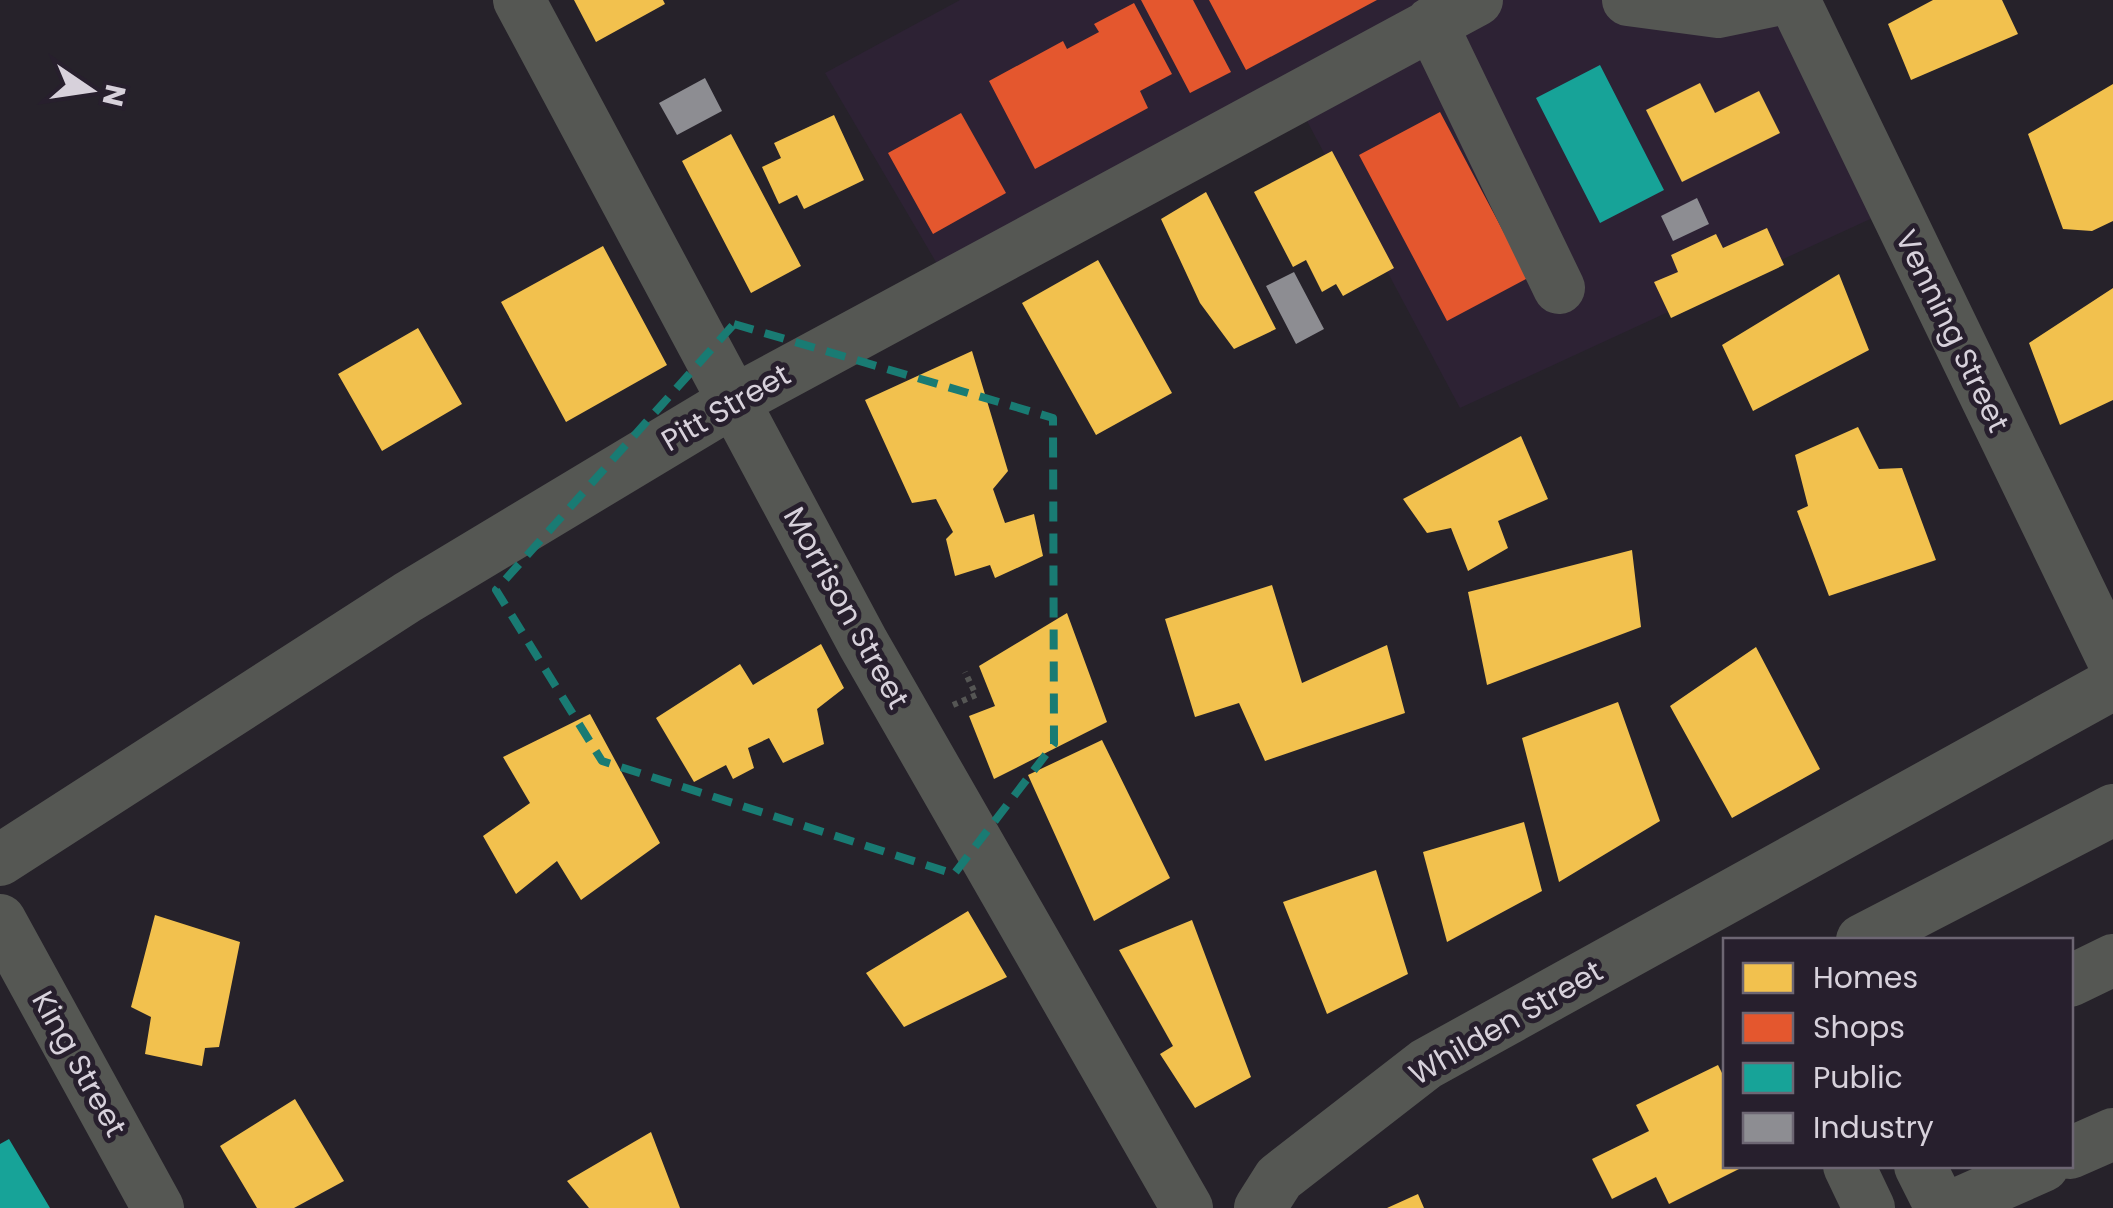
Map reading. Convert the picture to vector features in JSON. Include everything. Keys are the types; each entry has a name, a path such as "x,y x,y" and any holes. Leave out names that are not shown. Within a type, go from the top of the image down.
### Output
{"street":[{"name":"Morrison Street","path":"520,0 863,643 1186,1208"},
{"path":"1628,0 1718,12 1776,0"},
{"name":"Venning Street","path":"1794,0 2113,660"},
{"name":"Pitt Street","path":"0,860 408,596 734,401 1454,12"},
{"path":"1454,12 1559,288"},
{"name":"Whilden Street","path":"1260,1208 1280,1178 1426,1064 1734,920 2113,684"},
{"path":"1866,938 2113,810"},
{"name":"King Street","path":"0,920 158,1208"},
{"path":"2073,980 2113,960"},
{"path":"2073,1152 2113,1134"},
{"path":"1850,1168 1869,1208"},
{"path":"1921,1168 1945,1208 2037,1168"}],"path":[{"path":"965,672 976,695"}],"highlighted area":[{"path":"734,324 1053,418 1054,744 954,874 602,761 496,590"}],"shaded area":[{"path":"960,0 1794,0 1892,209 1460,408 1299,106 953,291 825,73"}],"building: Homes":[{"path":"574,0 663,0 665,4 596,42"},
{"path":"1933,0 2002,0 2018,34 1911,80 1888,24"},
{"path":"1700,83 1715,113 1759,91 1780,133 1682,182 1646,110"},
{"path":"2113,84 2113,221 2092,231 2063,229 2028,134"},
{"path":"834,115 864,180 804,209 797,195 779,204 762,167 781,158 774,143"},
{"path":"731,134 801,266 751,293 682,161"},
{"path":"1332,151 1394,268 1343,296 1336,284 1322,292 1306,260 1293,267 1254,192"},
{"path":"1206,192 1276,329 1234,349 1200,303 1161,219"},
{"path":"1767,228 1784,265 1671,318 1654,282 1678,272 1671,255 1716,234 1723,248"},
{"path":"603,246 667,365 566,422 501,302"},
{"path":"1098,260 1172,393 1096,435 1022,303"},
{"path":"1839,274 1869,350 1753,411 1722,345"},
{"path":"2113,288 2113,400 2060,425 2029,343"},
{"path":"418,328 462,404 382,451 338,374"},
{"path":"972,351 1008,471 993,489 1005,523 1034,514 1043,556 995,578 990,565 955,576 946,539 953,532 936,499 912,503 865,400"},
{"path":"1858,427 1879,469 1902,468 1936,560 1829,596 1797,511 1808,506 1795,455"},
{"path":"1521,436 1548,499 1498,521 1508,548 1468,571 1451,528 1427,533 1403,499"},
{"path":"1632,550 1641,627 1487,685 1468,592"},
{"path":"1272,585 1302,683 1387,645 1405,713 1265,761 1239,703 1195,717 1165,619"},
{"path":"1067,613 1107,722 994,779 969,716 995,706 979,666"},
{"path":"821,644 844,688 817,709 824,744 783,763 769,738 748,748 754,768 733,779 726,765 694,782 656,718 740,664 753,685"},
{"path":"1756,647 1820,769 1732,818 1670,706"},
{"path":"1618,702 1660,821 1559,882 1522,738"},
{"path":"590,714 660,843 581,900 557,861 516,894 483,836 530,803 503,757"},
{"path":"1102,740 1170,878 1094,921 1028,775"},
{"path":"1524,822 1542,891 1447,942 1423,852"},
{"path":"1376,870 1408,974 1327,1014 1283,902"},
{"path":"968,911 1007,977 904,1027 866,973"},
{"path":"155,915 240,942 219,1047 205,1048 202,1066 145,1054 151,1017 131,1007"},
{"path":"1192,920 1251,1077 1195,1108 1160,1054 1173,1046 1119,950"},
{"path":"1718,1065 1723,1075 1723,1168 1741,1168 1669,1204 1656,1177 1612,1199 1592,1159 1649,1131 1636,1105"},
{"path":"295,1099 344,1181 294,1208 257,1208 220,1146"},
{"path":"651,1132 680,1208 589,1208 567,1181"},
{"path":"1418,1194 1424,1208 1387,1208"}],"building: Shops":[{"path":"1141,0 1193,0 1231,72 1190,93"},
{"path":"1209,0 1377,0 1246,70"},
{"path":"1134,3 1172,74 1140,91 1148,108 1035,169 989,81 1063,41 1067,49 1099,32 1094,24"},
{"path":"1440,112 1528,278 1447,321 1359,155"},
{"path":"961,113 1006,193 933,234 888,153"}],"building: Public":[{"path":"1600,65 1664,190 1600,223 1536,98"},
{"path":"9,1139 50,1208 0,1208 0,1144"}],"building: Industry":[{"path":"705,78 722,111 677,135 659,103"},
{"path":"1697,198 1709,224 1673,241 1661,216"},
{"path":"1294,272 1324,329 1296,344 1266,286"}]}
